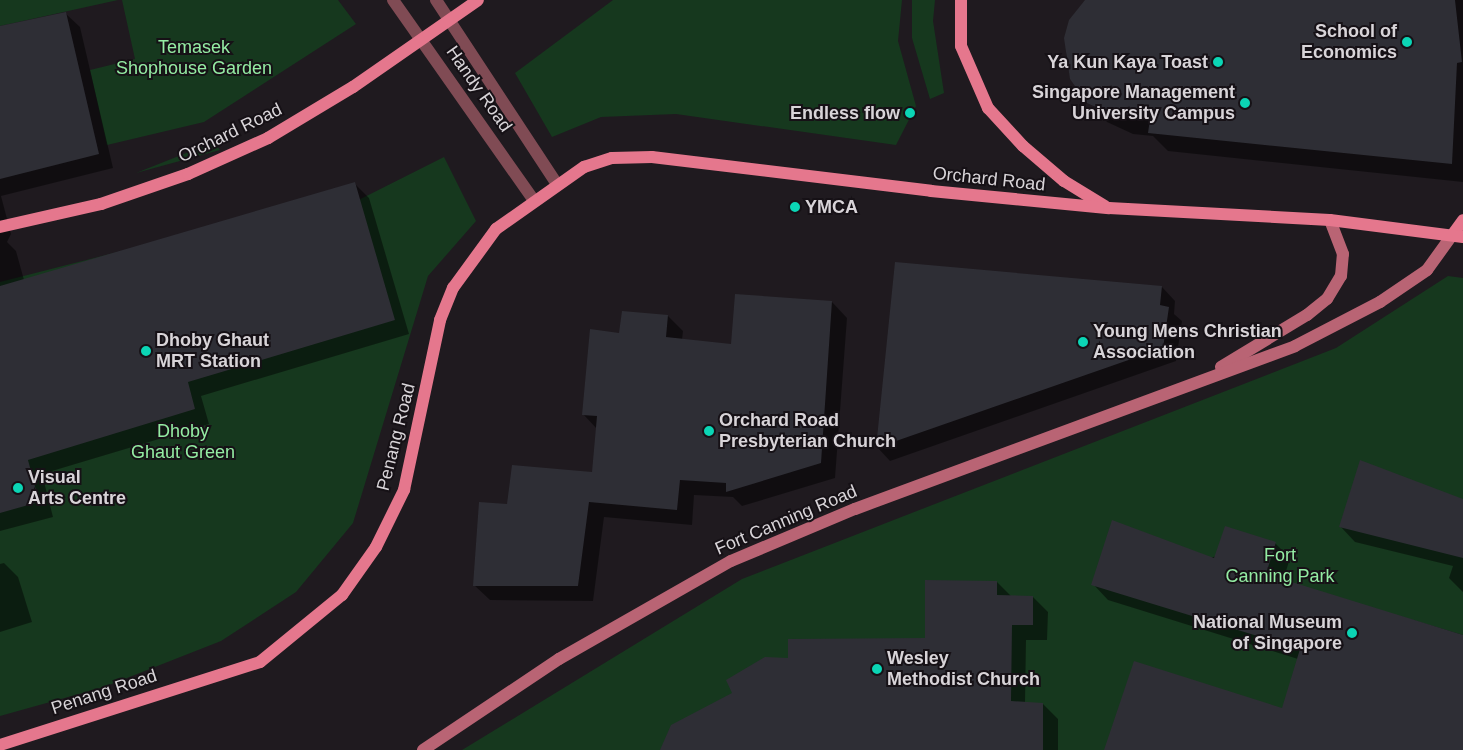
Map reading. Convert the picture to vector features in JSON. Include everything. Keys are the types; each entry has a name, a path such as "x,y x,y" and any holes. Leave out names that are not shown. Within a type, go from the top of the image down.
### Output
{"main road":[{"name":"Orchard Road","path":"0,227 101,204 197,170 268,138 423,39 478,0"},
{"path":"961,0 961,46 988,108 1023,146 1064,181 1109,208"},
{"name":"Orchard Road","path":"533,199 598,162 652,157 1109,208 1330,220 1458,236"},
{"name":"Penang Road","path":"0,745 260,662 342,595 376,547 404,490 440,320 453,288 496,229 533,199"},
{"name":"Fort Canning Road","path":"1193,383 1308,316 1327,299 1341,276 1343,254 1330,220"},
{"path":"1458,236 1463,220"},
{"name":"Fort Canning Road","path":"424,750 559,659 731,561 855,509 1294,346 1380,302 1426,270 1458,236"}],"street":[{"name":"Handy Road","path":"393,0 423,39 533,199"},
{"name":"Handy Road","path":"436,0 451,20 557,184"}],"green space":[{"name":"Temasek Shophouse Garden","path":"0,0 118,0 0,26"},
{"name":"Temasek Shophouse Garden","path":"122,0 338,0 356,24 204,122 107,145 90,70 135,59"},
{"path":"613,0 902,0 898,41 916,106 896,145 676,114 601,117 552,137 515,73"},
{"path":"912,0 935,0 933,21 944,93 930,99 912,38"},
{"path":"214,142 220,150 136,173"},
{"name":"Dhoby Ghaut Green","path":"444,157 476,221 428,276 353,523 296,592 221,641 104,687 0,716 0,282 157,242 281,239"},
{"name":"Fort Canning Park","path":"1448,276 1463,278 1463,750 462,750 742,579 1336,348"}],"building":[{"name":"Singapore Management University Campus","path":"1085,0 1455,0 1462,62 1457,63 1452,164 1148,133 1150,119 1113,115 1087,103 1070,79 1064,38 1069,20"},
{"path":"66,12 99,154 0,179 0,26"},
{"name":"Dhoby Ghaut MRT Station","path":"355,182 395,320 188,382 195,409 28,460 39,502 0,513 0,286"},
{"name":"Young Mens Christian Association","path":"895,262 1162,286 1160,305 1169,307 1163,348 876,448"},
{"name":"Orchard Road Presbyterian Church","path":"735,294 832,301 821,463 726,492 726,483 680,480 677,510 589,502 578,586 473,586 479,502 507,504 512,465 592,472 597,416 582,415 590,329 619,333 622,311 668,315 666,337 731,344"},
{"path":"1360,460 1463,499 1463,558 1339,527"},
{"name":"National Museum of Singapore","path":"1112,520 1214,558 1225,526 1276,542 1266,574 1463,635 1463,750 1104,750 1134,661 1282,708 1300,649 1091,585"},
{"name":"Wesley Methodist Church","path":"925,580 997,581 997,595 1033,596 1033,625 1012,625 1011,701 1043,703 1043,750 660,750 671,725 732,693 726,680 765,657 788,658 788,639 925,638"}],"place":[{"name":"School of Economics","path":"1407,42"},
{"name":"Ya Kun Kaya Toast","path":"1218,62"},
{"name":"Singapore Management University Campus","path":"1245,103"},
{"name":"Endless flow","path":"910,113"},
{"name":"YMCA","path":"795,207"},
{"name":"Young Mens Christian Association","path":"1083,342"},
{"name":"Dhoby Ghaut MRT Station","path":"146,351"},
{"name":"Orchard Road Presbyterian Church","path":"709,431"},
{"name":"Visual Arts Centre","path":"18,488"},
{"name":"National Museum of Singapore","path":"1352,633"},
{"name":"Wesley Methodist Church","path":"877,669"}]}
